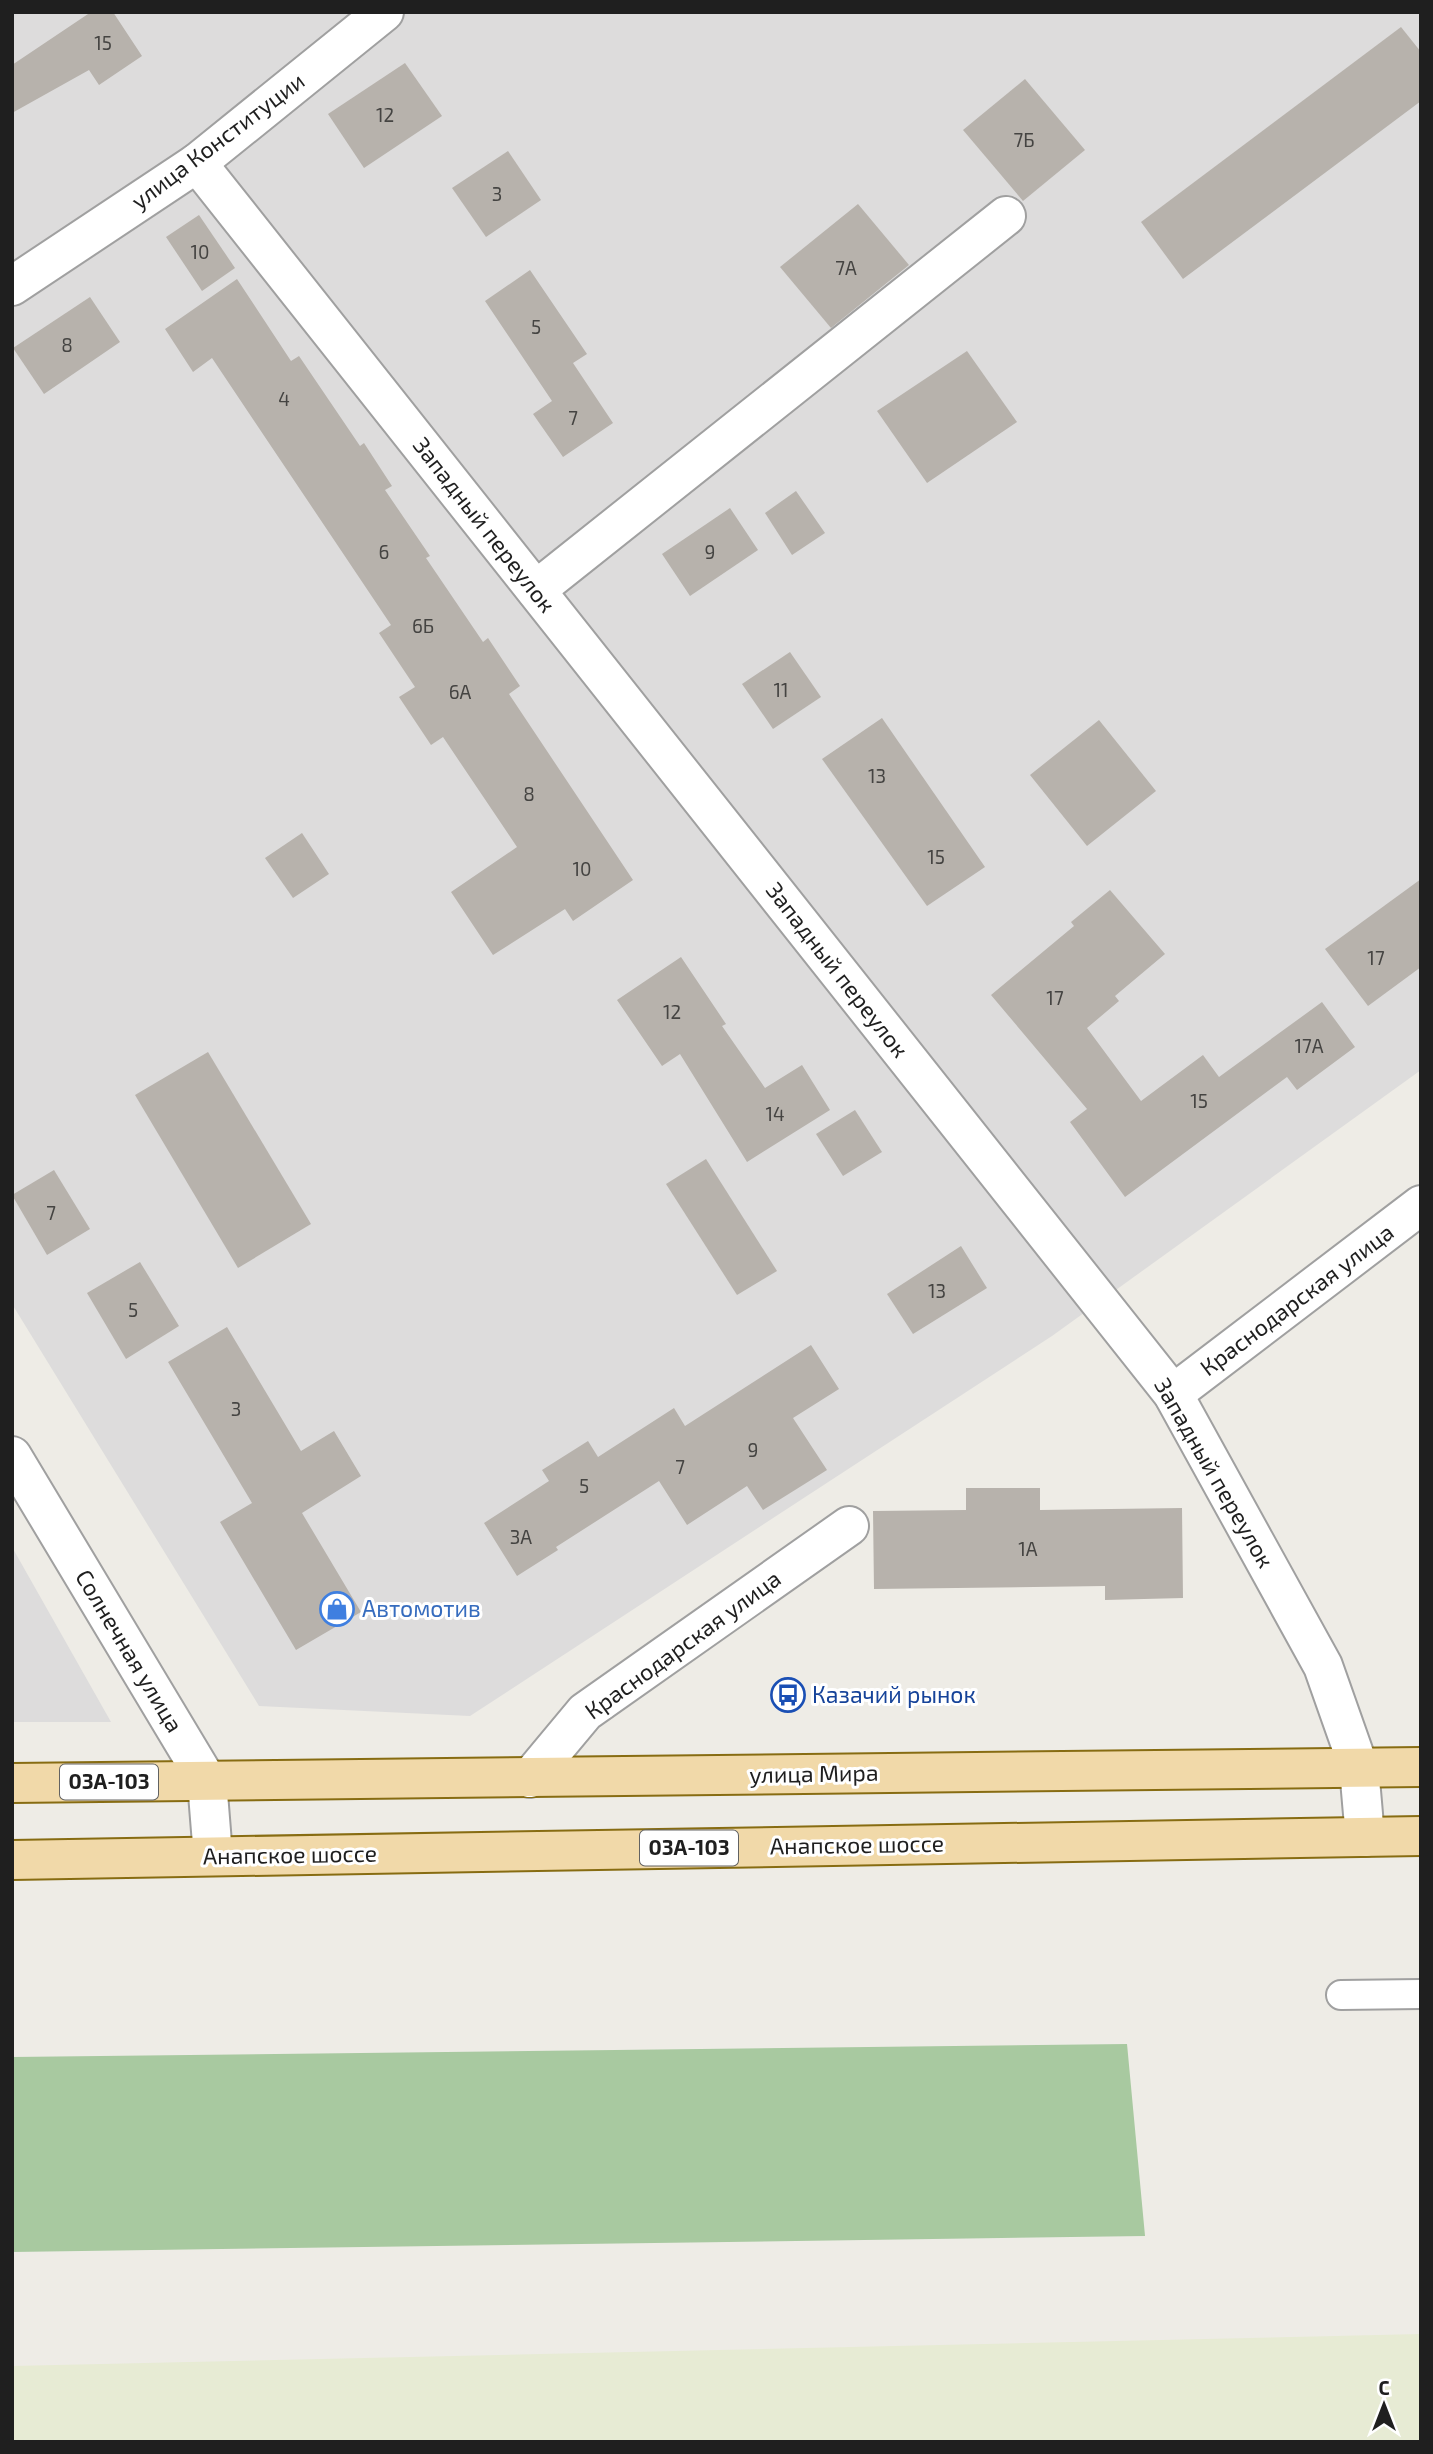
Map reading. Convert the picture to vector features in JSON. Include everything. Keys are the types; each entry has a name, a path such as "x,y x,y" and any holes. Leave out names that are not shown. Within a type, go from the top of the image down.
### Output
{"main road":[{"name":"улица Мира","path":"206,1781 1421,1767"},
{"name":"03А-103","path":"12,1783 206,1781"},
{"name":"03А-103","path":"1365,1837 1421,1836"},
{"name":"Анапское шоссе","path":"12,1860 1365,1837"}],"street":[{"name":"улица Конституции","path":"12,286 197,163 384,12"},
{"name":"Западный переулок","path":"197,163 1173,1394 1324,1667 1359,1768 1365,1837"},
{"path":"536,590 1006,216"},
{"name":"Краснодарская улица","path":"1173,1394 1421,1205"},
{"name":"Солнечная улица","path":"12,1456 206,1781 213,1856"},
{"name":"Краснодарская улица","path":"530,1778 585,1712 849,1526"}],"lane":[{"path":"1341,1995 1421,1994"}],"shaded area":[{"path":"12,12 1421,12 1421,1070 1052,1336 470,1716 259,1706 12,1304"},
{"path":"12,1547 111,1722 12,1722"}],"green space":[{"path":"1127,2044 1145,2236 12,2252 12,2057"},
{"path":"1421,2334 1421,2442 12,2442 12,2366"}],"building":[{"path":"91,12 113,12 142,56 99,85 89,70 12,113 12,65"},
{"path":"1401,27 1421,52 1421,101 1183,279 1141,222"},
{"path":"405,63 442,116 364,168 328,114"},
{"path":"1025,79 1085,150 1023,201 963,130"},
{"path":"508,151 541,200 486,237 452,188"},
{"path":"858,204 909,265 831,328 780,267"},
{"path":"199,215 235,268 202,291 166,237"},
{"path":"530,270 587,354 573,363 613,423 563,457 533,414 552,401 485,301"},
{"path":"237,279 291,361 299,356 360,446 364,443 392,486 385,490 430,556 426,558 483,642 488,638 520,686 509,694 633,880 573,921 565,909 493,955 451,892 517,847 443,737 431,745 399,697 415,687 379,633 391,625 212,358 193,372 165,329"},
{"path":"90,297 120,342 44,394 13,348"},
{"path":"967,351 1017,422 927,483 877,411"},
{"path":"796,491 825,533 792,555 765,513"},
{"path":"730,508 758,550 690,596 662,554"},
{"path":"790,652 821,697 773,729 742,684"},
{"path":"882,718 985,867 927,906 822,759"},
{"path":"1099,720 1156,791 1087,846 1030,775"},
{"path":"302,833 329,874 293,898 265,858"},
{"path":"1421,879 1421,967 1368,1006 1325,949"},
{"path":"1110,890 1165,954 1115,996 1119,1001 1087,1028 1141,1101 1203,1055 1219,1077 1322,1002 1355,1047 1297,1090 1287,1077 1125,1197 1070,1122 1087,1109 991,995 1074,926 1071,922"},
{"path":"681,957 726,1024 722,1026 765,1088 802,1065 830,1110 747,1162 680,1054 662,1066 617,1000"},
{"path":"208,1052 311,1224 238,1268 135,1095"},
{"path":"855,1110 882,1152 843,1176 816,1134"},
{"path":"706,1159 777,1271 737,1295 666,1184"},
{"path":"54,1170 90,1229 47,1255 12,1195"},
{"path":"961,1246 987,1288 913,1334 887,1294"},
{"path":"140,1262 179,1326 126,1359 87,1293"},
{"path":"227,1327 301,1451 334,1431 361,1476 302,1513 361,1612 296,1650 220,1522 252,1503 168,1362"},
{"path":"811,1345 839,1389 793,1418 827,1470 763,1510 747,1486 687,1525 659,1481 556,1547 558,1550 517,1576 484,1523 549,1481 542,1470 588,1441 598,1457 674,1408 685,1426"},
{"path":"966,1488 1040,1488 1040,1510 1182,1508 1183,1598 1105,1600 1105,1586 874,1589 873,1511 966,1510"}],"place":[{"name":"Автомотив","path":"337,1609"},
{"name":"Казачий рынок","path":"788,1695"}]}
